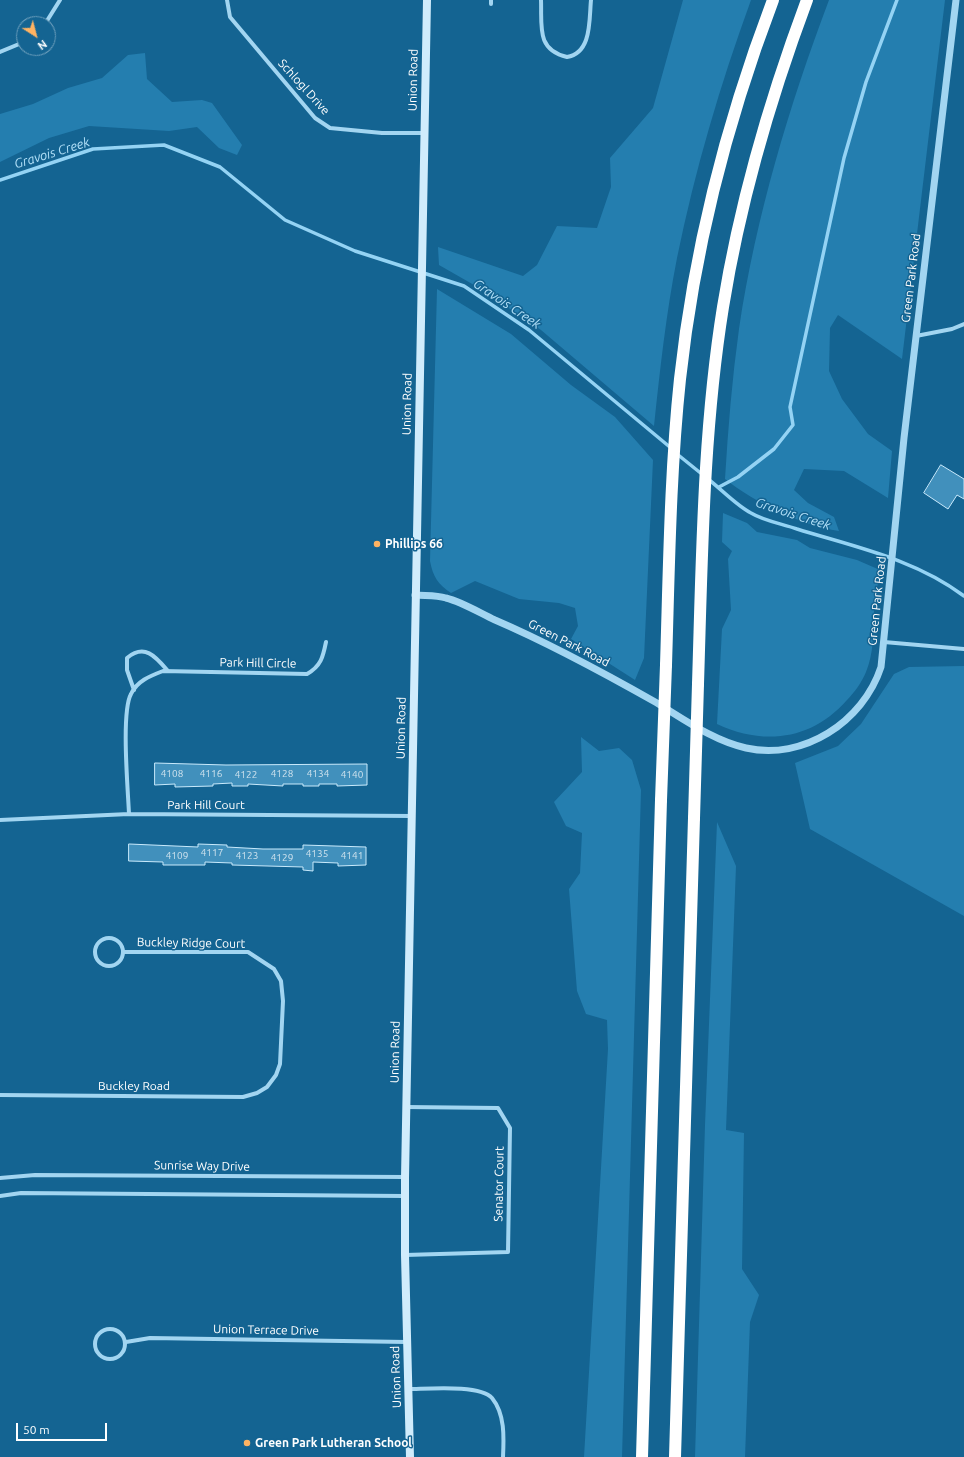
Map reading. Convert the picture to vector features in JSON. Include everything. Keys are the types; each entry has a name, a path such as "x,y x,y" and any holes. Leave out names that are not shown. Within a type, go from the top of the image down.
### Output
{"highway":[{"path":"642,1457 670,525 680,378 693,291 720,168 740,96 773,0"},
{"path":"675,1457 702,552 711,403 723,307 735,241 751,175 769,111 807,0"}],"main road":[{"name":"Union Road","path":"410,1457 404,1255 404,1196 427,0"}],"street":[{"path":"51,16 60,0"},
{"name":"Schlogl Drive","path":"227,0 230,17 315,118 330,128 382,133 424,133"},
{"path":"541,0 543,41 549,49 567,57 579,53 585,47 591,0"},
{"name":"Green Park Road","path":"415,594 446,598 534,637 585,662 728,743 760,751 788,750 801,746 834,730 850,717 878,679 881,667 915,336 956,0"},
{"path":"0,52 16,46"},
{"path":"915,336 952,329 964,324"},
{"name":"Park Hill Circle","path":"129,814 126,712 131,694 146,677 162,671 307,674 317,668 323,658 326,642"},
{"path":"884,642 964,649"},
{"path":"134,690 127,670 127,658 134,652 146,651 153,655 168,671"},
{"name":"Park Hill Court","path":"0,820 129,814 411,816"},
{"name":"Buckley Ridge Court","path":"109,938 118,942 123,952 119,962 112,966 107,966 99,962 96,949 101,941 109,938"},
{"name":"Buckley Ridge Court","path":"123,952 248,952 274,969 281,981 283,1001 280,1064 276,1075 267,1087"},
{"name":"Buckley Road","path":"0,1095 243,1097 258,1093 267,1087"},
{"name":"Senator Court","path":"404,1255 508,1252 510,1128 498,1108 406,1107"},
{"name":"Sunrise Way Drive","path":"0,1178 35,1175 405,1177"},
{"path":"0,1196 21,1193 404,1196"},
{"path":"114,1329 118,1331 122,1334 126,1342 124,1352 118,1358 108,1360 99,1355 95,1348 95,1340 98,1334 104,1330 114,1329"},
{"name":"Union Terrace Drive","path":"126,1342 150,1338 407,1342"},
{"path":"408,1389 454,1389 483,1392 491,1398 503,1421 503,1457"}],"shaded area":[{"path":"683,0 751,0 709,128 684,225 670,300 654,426 541,330 481,289 439,265 438,247 523,276 537,265 557,226 597,228 611,187 610,158 653,108"},
{"path":"829,0 945,0 902,359 838,315 830,328 829,371 842,399 868,434 892,451 888,498 844,471 804,469 794,490 808,503 834,517 839,531 809,524 779,512 750,496 725,479 730,404 739,329 746,287 764,203 800,80"},
{"path":"145,53 147,79 172,102 202,100 212,103 242,145 237,155 219,148 197,127 169,131 89,126 49,138 0,162 0,114 33,104 68,88 102,78 128,55"},
{"path":"437,289 511,334 571,385 615,417 653,460 644,658 635,680 571,639 578,626 575,608 559,603 519,599 475,581 451,593 439,583 435,576 430,561"},
{"path":"723,513 747,523 757,532 797,540 810,548 857,560 880,570 874,607 872,650 869,665 864,676 847,700 833,713 819,724 803,731 770,737 735,731 717,724 722,629 731,610 728,559 732,551 722,542"},
{"path":"964,666 964,916 810,829 795,763 838,746 861,724 894,674 909,667"},
{"path":"581,737 599,751 619,748 632,760 641,790 622,1457 584,1457 608,1049 607,1020 586,1014 577,991 569,889 580,873 582,833 566,826 554,802 582,772"},
{"path":"717,822 736,866 726,1130 744,1133 742,1269 759,1295 750,1322 745,1457 695,1457 705,1125"}],"building":[{"path":"941,465 964,479 964,499 957,495 948,509 924,493"},
{"path":"155,763 226,765 367,764 367,785 337,786 337,784 319,784 319,786 303,786 303,784 283,784 283,786 248,784 248,786 232,786 232,783 213,784 213,786 175,787 175,784 155,785"},
{"path":"129,844 198,847 198,844 227,845 227,847 263,849 303,849 303,845 366,847 366,865 338,866 338,863 313,862 313,871 303,870 303,867 232,865 232,863 205,862 205,865 163,865 163,862 129,861"}],"waterway":[{"path":"719,487 738,477 774,449 793,425 790,407 844,158 866,82 897,0"},
{"name":"Gravois Creek","path":"0,180 93,149 164,145 220,167 285,220 355,251 464,286 529,330 671,448"},
{"name":"Gravois Creek","path":"677,454 703,475"},
{"name":"Gravois Creek","path":"708,479 740,506 756,516 862,548 905,563 945,583 964,596"}],"place":[{"name":"Phillips 66","path":"377,544"},
{"name":"Green Park Lutheran School","path":"247,1443"}]}
